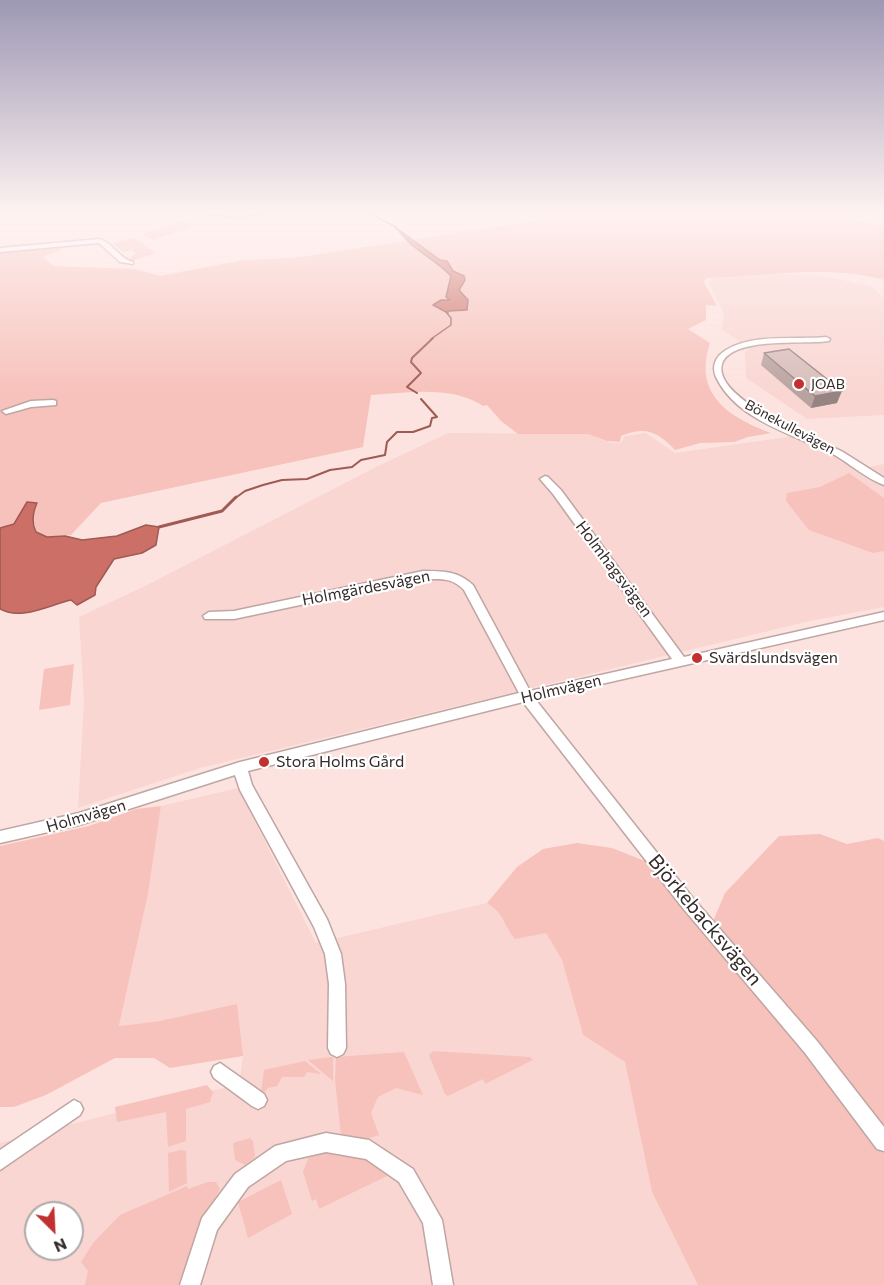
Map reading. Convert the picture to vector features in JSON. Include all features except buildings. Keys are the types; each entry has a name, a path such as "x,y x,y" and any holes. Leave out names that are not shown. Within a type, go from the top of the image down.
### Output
{"street":[{"name":"Bönekullevägen","path":"826,339 756,344 735,348 719,361 719,375 734,396 751,409 843,456 884,482"},
{"path":"2,414 31,404 52,403"},
{"name":"Holmhagsvägen","path":"545,479 557,492 681,662"},
{"name":"Holmgärdesvägen","path":"209,616 234,615 412,577 448,575 461,580 472,592 528,696"},
{"name":"Holmvägen","path":"0,837 79,819 240,768 528,696 884,616"},
{"name":"Björkebacksvägen","path":"528,696 531,704 687,902 796,1030 884,1142"},
{"path":"240,768 245,786 321,924 333,954 337,984 338,1048"},
{"path":"220,1072 258,1100"},
{"path":"0,1161 74,1109"},
{"path":"190,1285 199,1246 208,1225 233,1188 261,1162 277,1153 323,1141 355,1144 372,1151 402,1171 414,1186 433,1222 441,1254 443,1285"}],"shaded area":[{"path":"0,273 149,273 160,276 176,273 796,273 706,278 704,282 717,306 706,305 706,320 688,329 710,343 706,361 706,376 710,390 718,401 741,419 771,433 734,442 700,443 675,450 662,438 644,431 621,436 620,442 607,441 588,434 518,434 501,421 487,405 483,406 457,395 414,392 371,395 363,447 101,503 71,535 47,537 36,532 33,513 37,503 27,502 14,524 0,528"},
{"path":"448,273 464,276 465,280 459,290 468,300 467,310 448,311 448,313 433,305 441,300 450,300 446,297 451,276"},
{"path":"840,273 884,273 884,280 862,275"},
{"path":"770,274 819,275 871,286 884,298 884,415 807,419 746,378 745,352 750,348 722,330 724,314 708,282 714,278"},
{"path":"448,433 588,434 611,443 621,443 625,436 646,433 675,453 808,434 869,467 884,464 884,607 810,621 200,768 78,808 84,701 79,617"},
{"path":"849,473 884,498 884,551 873,553 809,530 786,501 787,493 820,487"},
{"path":"27,502 37,503 33,525 36,532 47,537 65,536 82,540 117,536 146,525 159,527 156,545 142,553 114,559 96,587 95,595 77,605 71,600 26,613 8,612 0,609 0,528 14,524"},
{"path":"74,664 70,705 39,710 44,669"},
{"path":"238,788 316,943 487,903 500,911 509,932 546,933 562,960 583,1035 625,1062 652,1192 698,1285 0,1285 0,1143 164,1100 239,1085 243,1056 160,1021 119,1026 148,894 161,806"},
{"path":"161,806 148,894 119,1026 160,1021 237,1004 243,1056 170,1068 154,1058 115,1058 46,1095 14,1107 0,1107 0,846 89,826 136,809"},
{"path":"820,834 847,844 878,838 884,841 884,1285 698,1285 652,1192 625,1062 583,1035 562,960 546,933 515,939 501,916 487,903 517,867 543,849 577,843 612,848 645,861 709,940 751,986 768,988 758,971 713,921 725,893 779,836"},
{"path":"433,1051 530,1057 533,1060 485,1084 483,1079 448,1096 445,1094 429,1055"},
{"path":"404,1052 423,1095 396,1088 378,1097 371,1113 379,1135 360,1141 341,1136 335,1080 336,1057"},
{"path":"331,1057 333,1057 333,1081 308,1060"},
{"path":"305,1061 321,1074 307,1072 304,1077 282,1077 277,1086 268,1088 263,1094 261,1092 264,1070"},
{"path":"207,1085 213,1092 210,1102 186,1109 186,1141 168,1147 166,1112 117,1122 115,1107"},
{"path":"250,1138 253,1141 255,1157 245,1165 235,1160 233,1143"},
{"path":"186,1151 187,1183 169,1192 168,1153"},
{"path":"311,1151 353,1155 370,1161 391,1174 319,1209 316,1199 312,1201 303,1172"},
{"path":"281,1180 292,1214 248,1238 238,1202"},
{"path":"208,1182 216,1182 220,1189 196,1233 181,1285 85,1285 88,1271 81,1262 84,1261 93,1243 120,1215 187,1186 188,1189"}],"waterway":[{"path":"431,339 451,325 451,318 446,312"},
{"path":"417,393 407,387 421,373 411,362 412,358 433,338"},
{"path":"234,499 245,491 263,485 282,480 307,479 330,470 352,467 361,460 385,455 387,442 397,432 413,432 430,426 432,418 437,417 421,399"},
{"path":"159,527 222,511 234,499"}],"place":[{"name":"JOAB","path":"799,384"},
{"name":"Svärdslundsvägen","path":"697,658"},
{"name":"Stora Holms Gård","path":"264,762"}]}
